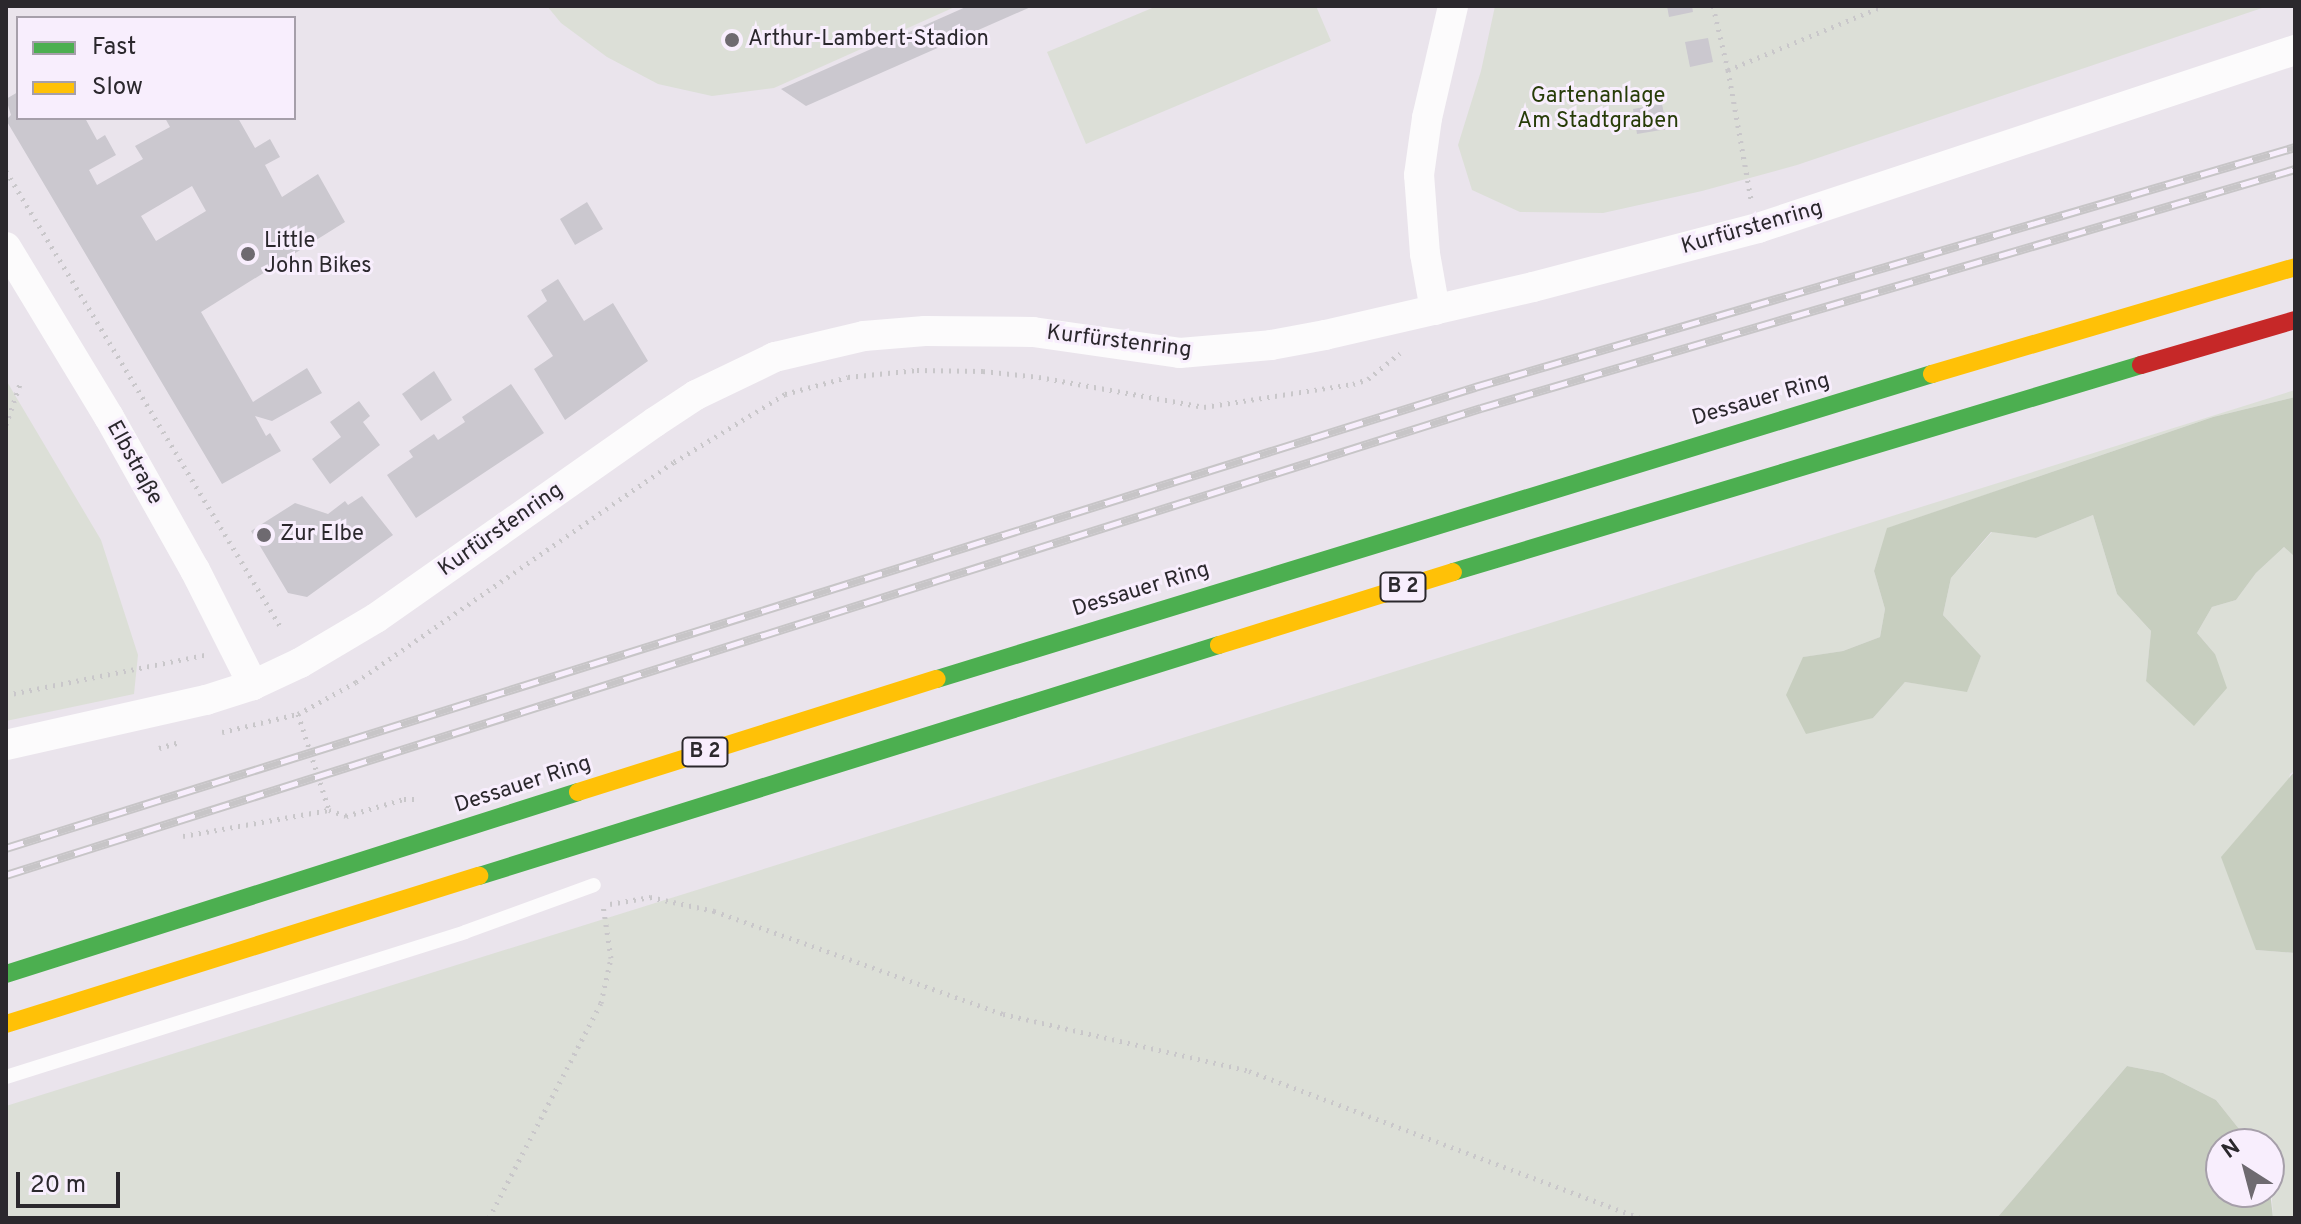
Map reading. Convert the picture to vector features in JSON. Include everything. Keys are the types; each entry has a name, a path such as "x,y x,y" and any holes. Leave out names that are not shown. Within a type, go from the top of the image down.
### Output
{"main road":[{"name":"Dessauer Ring","path":"6,974 974,667 1676,450 2295,267"},
{"name":"B 2","path":"6,1024 1693,497 2295,320"}],"street":[{"path":"1435,310 1425,254 1419,175 1427,118 1453,6"},
{"name":"Kurfürstenring","path":"6,745 152,714 253,685 300,663 376,618 696,395 775,357 864,336 988,330 1033,332 1160,351 1201,352 1284,342 1435,310 1758,228 2295,50"},
{"name":"Elbstraße","path":"6,247 109,417 195,570 253,685"}],"lane":[{"path":"6,1077 465,932 594,885"}],"path":[{"path":"1713,6 1758,228"},
{"path":"1728,70 1883,6"},
{"path":"6,171 282,629"},
{"path":"221,733 298,714 356,682 674,462 785,394 848,377 917,370 983,371 1054,379 1204,407 1353,384 1368,379 1405,351"},
{"path":"6,425 21,381"},
{"path":"6,695 199,657"},
{"path":"298,714 329,810"},
{"path":"159,748 190,740"},
{"path":"183,836 329,810 346,816 404,799 423,799"},
{"path":"489,1218 601,1003 611,958 603,905 650,897 714,911 1003,1014 1249,1071 1640,1218"}],"green space":[{"name":"Arthur-Lambert-Stadion","path":"547,6 957,6 774,88 712,96 658,84 607,57 561,23"},
{"path":"1157,6 1316,6 1331,41 1086,144 1047,52"},
{"name":"Gartenanlage Am Stadtgraben","path":"1495,6 2268,6 1797,165 1702,191 1603,213 1520,212 1472,190 1458,145 1481,71"},
{"path":"6,380 101,540 138,655 134,694 6,721"},
{"path":"2295,390 2295,397 2213,417 1888,528 1874,571 1885,609 1880,637 1843,651 1804,657 1873,718 1905,682 1967,691 1981,656 1943,615 1951,578 1992,532 2036,538 2093,515 2117,594 2151,631 2146,681 2215,654 2197,633 2212,607 2236,600 2256,573 2284,547 2295,557 2295,771 2290,774 2256,950 2295,953 2295,1218 2273,1218 2272,1208 2285,1208 2285,1128 2238,1128 2216,1100 2163,1073 2127,1066 1997,1218 6,1218 6,1106"},
{"path":"2295,397 2295,557 2284,547 2256,573 2236,600 2212,607 2197,633 2215,654 2227,688 2194,726 2146,681 2151,631 2117,594 2093,515 2036,538 1991,532 1951,578 1943,615 1981,656 1967,692 1905,682 1873,718 1806,734 1786,695 1803,657 1843,651 1880,637 1885,609 1874,571 1887,528 2213,417"},
{"path":"2295,771 2295,953 2256,950 2221,857"},
{"path":"2127,1066 2163,1073 2216,1100 2238,1128 2205,1128 2205,1208 2272,1208 2273,1218 1997,1218"}],"building":[{"path":"968,6 1033,6 806,106 781,89"},
{"path":"1667,6 1692,6 1693,12 1669,17"},
{"path":"1708,38 1713,62 1690,67 1685,42"},
{"path":"16,93 16,120 86,120 97,140 105,135 116,155 89,170 97,185 143,159 135,146 170,127 166,120 239,120 255,148 270,139 280,157 265,165 282,197 318,174 345,222 201,312 253,402 307,368 322,393 272,421 255,416 266,436 270,433 281,451 222,484 6,120 11,115 6,99","holes":["192,186 206,211 156,241 141,216"]},
{"path":"1662,104 1667,129 1637,134 1633,109"},
{"path":"587,202 603,229 575,245 560,219"},
{"path":"558,279 584,321 613,303 648,361 565,420 534,369 553,356 527,316 547,301 541,290"},
{"path":"434,371 452,400 421,421 402,394"},
{"path":"511,384 544,433 416,518 387,475 413,457 409,451 434,434 438,440 465,422 462,417"},
{"path":"359,401 370,416 363,422 380,445 330,484 312,459 341,437 330,422"},
{"path":"362,496 393,535 307,597 288,593 251,531 295,503 328,514 345,501 348,505"}],"railway":[{"path":"6,848 1475,387 2295,147"},
{"path":"6,875 1481,408 2295,169"}],"traffic: fast":[{"path":"1453,572 2141,365"},
{"path":"937,679 1932,374"},
{"path":"479,876 1219,645"},
{"path":"6,974 578,792"}],"traffic: slow":[{"path":"1932,374 2295,267"},
{"path":"1219,645 1453,572"},
{"path":"578,792 937,679"},
{"path":"6,1024 479,876"}],"traffic: jam":[{"path":"2141,365 2295,320"}],"place":[{"name":"Arthur-Lambert-Stadion","path":"732,40"},
{"name":"Little John Bikes","path":"248,254"},
{"name":"Zur Elbe","path":"264,535"}]}
